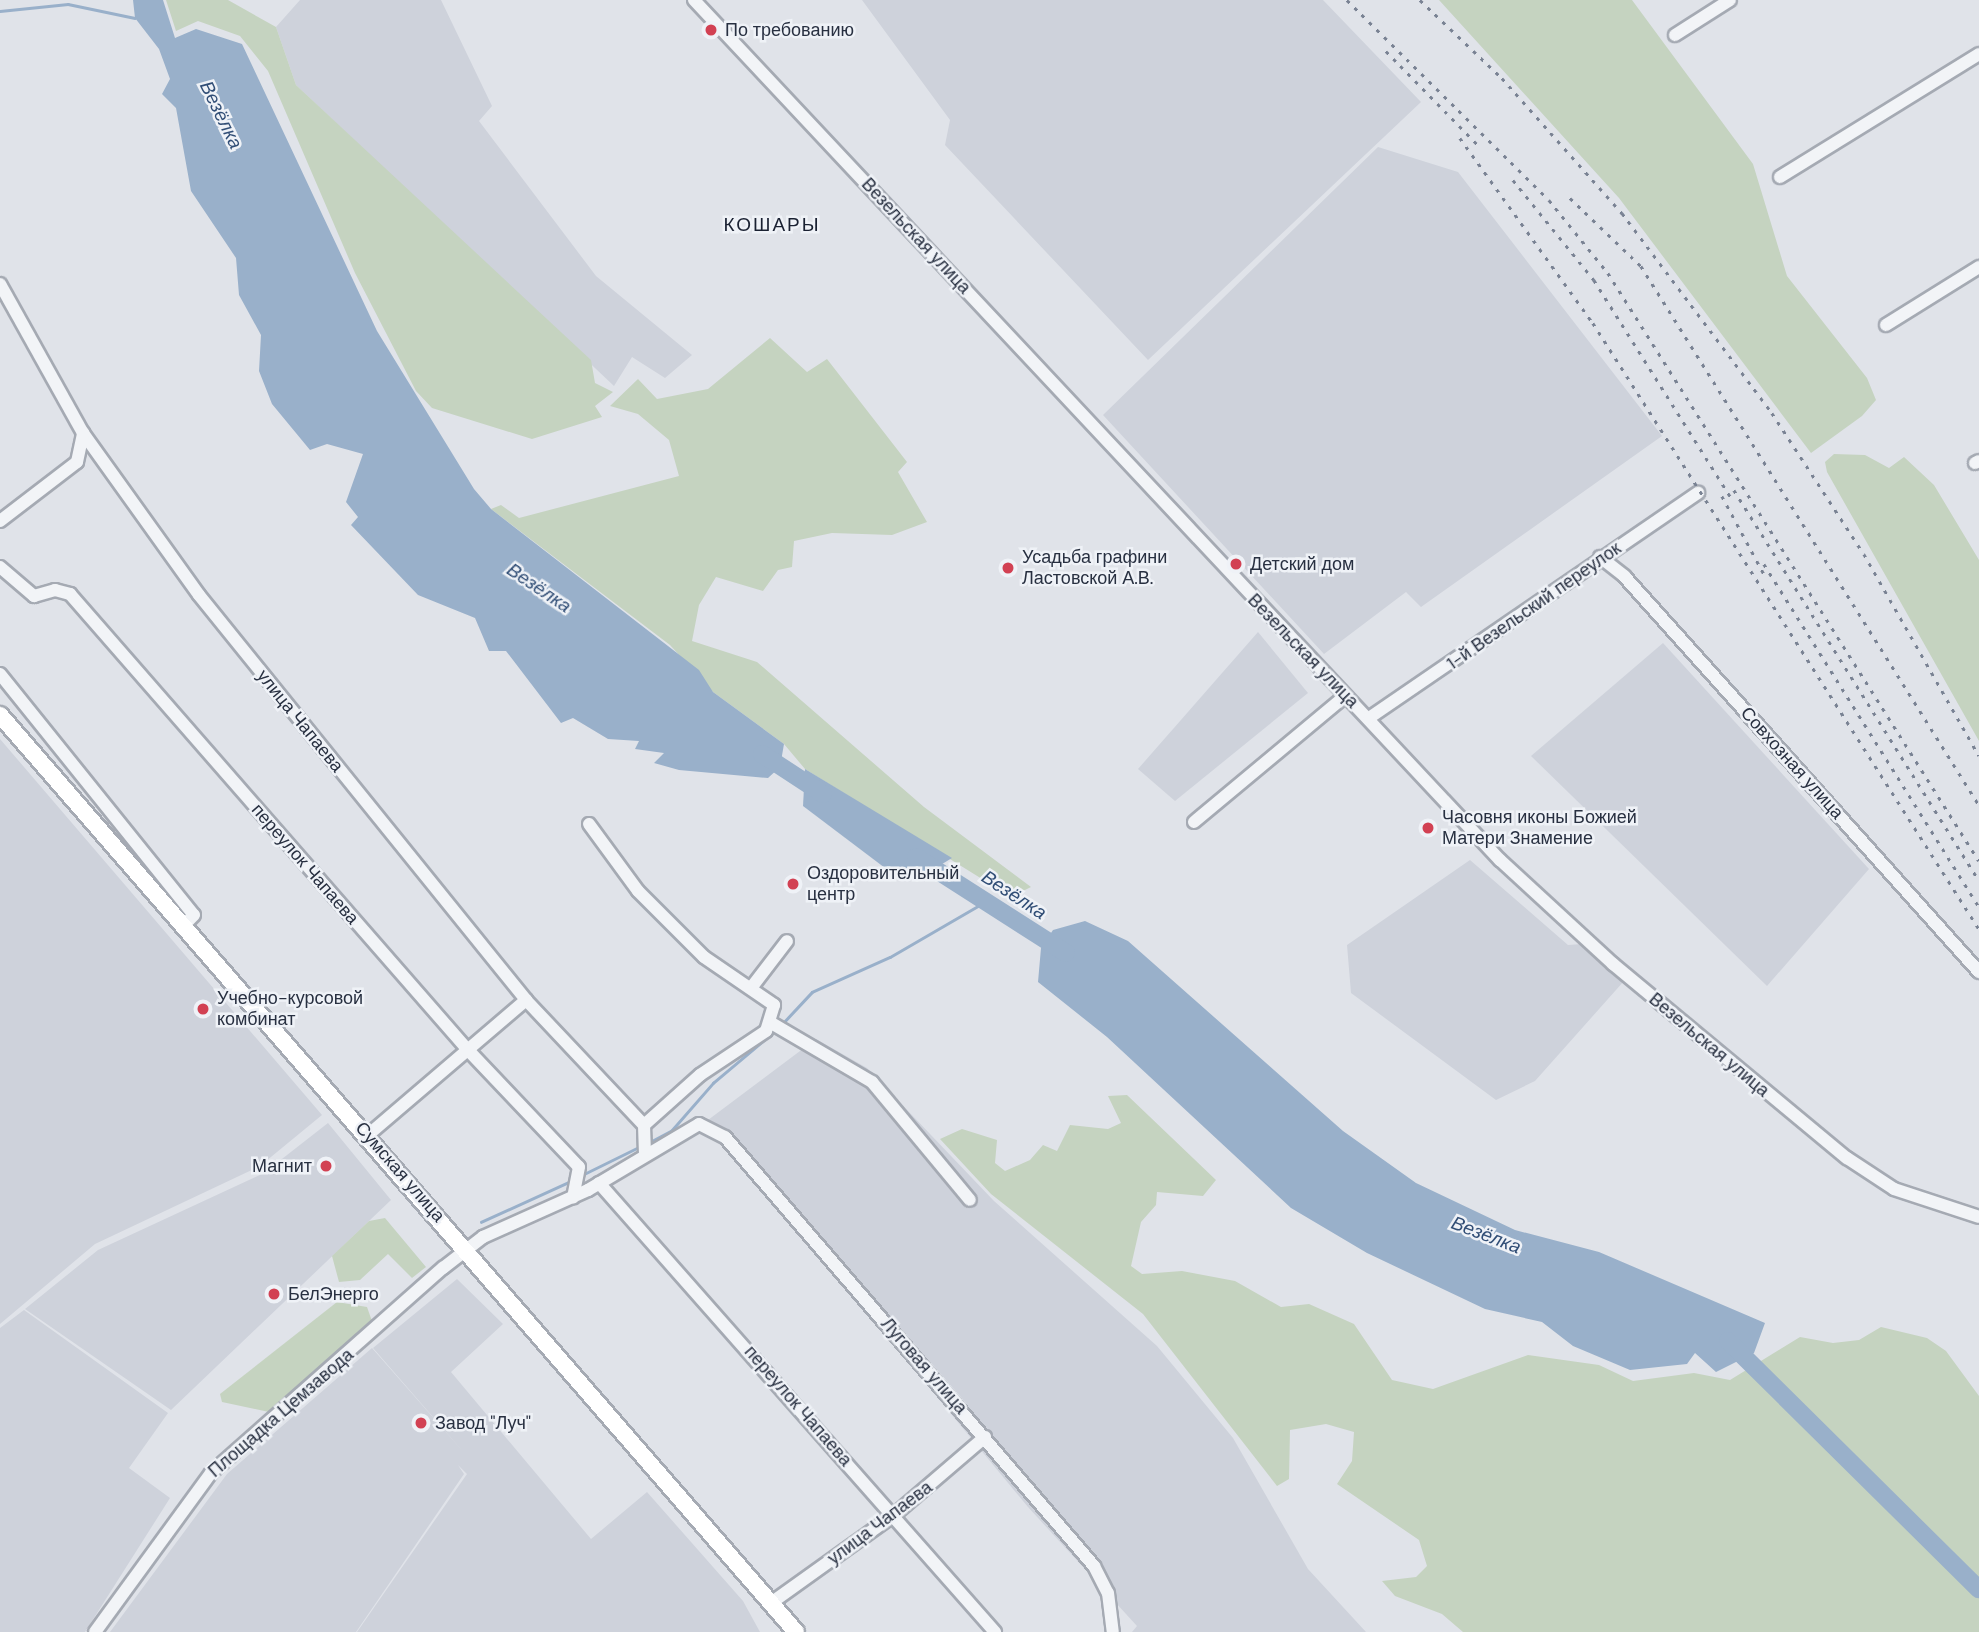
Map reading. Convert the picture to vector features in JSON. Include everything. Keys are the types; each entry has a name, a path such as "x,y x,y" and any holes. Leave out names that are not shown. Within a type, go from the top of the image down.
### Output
{"main road":[{"name":"Сумская улица","path":"0,715 368,1135 796,1632"}],"street":[{"name":"Везельская улица","path":"694,0 1500,860 1770,1097 1894,1189 1979,1217"},
{"path":"1675,35 1730,0"},
{"path":"1780,177 1979,54"},
{"path":"1886,325 1979,267"},
{"name":"улица Чапаева","path":"0,284 83,433 105,466 290,710 526,1000 644,1125"},
{"path":"0,521 77,462 83,433"},
{"path":"77,462 105,466"},
{"name":"1-й Везельский переулок","path":"1369,718 1600,557 1698,493"},
{"name":"Совхозная улица","path":"1600,557 1624,576 1979,972"},
{"name":"переулок Чапаева","path":"0,567 34,596 55,590 70,594 468,1050 579,1167 573,1197"},
{"path":"0,674 194,915 184,925"},
{"path":"1194,822 1345,695"},
{"path":"20,736 38,721"},
{"path":"467,1250 573,1197 645,1152 644,1125 773,1024 774,1005 685,938 639,891 589,824"},
{"path":"751,988 787,941"},
{"path":"368,1135 526,1000"},
{"path":"773,1024 787,1030 889,1097 970,1200"},
{"name":"Луговая улица","path":"645,1152 699,1124 725,1138 1094,1566 1108,1593 1113,1632"},
{"name":"переулок Чапаева","path":"599,1182 995,1632"},
{"name":"Площадка Цемзавода","path":"95,1632 211,1473 467,1250"},
{"name":"улица Чапаева","path":"771,1603 894,1515 985,1437"}],"shaded area":[{"path":"300,0 441,0 492,106 479,121 596,276 692,355 665,378 632,357 614,386 296,85 276,27"},
{"path":"862,0 1323,0 1421,102 1148,360 945,145 950,120"},
{"path":"1378,147 1458,172 1662,436 1421,607 1406,592 1324,654 1103,415"},
{"path":"1258,632 1308,693 1175,801 1138,769"},
{"path":"1663,643 1869,869 1767,986 1531,756"},
{"path":"0,739 322,1115 260,1166 95,1244 0,1324"},
{"path":"1470,860 1568,945 1582,944 1624,981 1535,1081 1496,1100 1351,993 1347,945"},
{"path":"816,1039 867,1068 994,1201 1157,1346 1233,1438 1308,1569 1366,1632 1132,1632 1137,1626 1028,1507 708,1120"},
{"path":"328,1123 391,1200 171,1410 25,1309 98,1250 264,1173"},
{"path":"457,1279 503,1324 451,1372 591,1539 647,1492 743,1601 760,1632 357,1632 467,1474 458,1465 464,1474 356,1632 110,1632 227,1474 372,1348 466,1455 373,1348"},
{"path":"24,1310 168,1413 129,1468 170,1498 85,1632 0,1632 0,1328"}],"green space":[{"path":"166,0 228,0 276,27 296,85 591,360 595,383 613,392 595,406 602,417 532,439 432,408 416,391 355,273 268,71 240,36 198,21 176,31"},
{"path":"1439,0 1632,0 1753,164 1787,276 1867,378 1876,400 1862,416 1811,453 1619,198"},
{"path":"770,338 807,372 827,359 907,462 898,472 927,522 892,535 832,533 794,541 792,567 778,570 763,591 716,577 699,605 692,641 757,662 924,807 1031,887 1011,897 805,769 784,744 713,692 670,645 491,509 501,505 519,518 679,476 669,440 638,414 610,406 638,379 657,399 708,389"},
{"path":"1834,454 1865,455 1889,468 1904,457 1934,485 1979,560 1979,741 1827,472 1825,462"},
{"path":"1127,1095 1216,1180 1203,1196 1157,1192 1156,1205 1141,1222 1131,1266 1142,1274 1182,1271 1235,1281 1281,1307 1309,1304 1354,1324 1392,1380 1433,1389 1528,1355 1599,1365 1633,1381 1694,1373 1730,1380 1800,1337 1833,1343 1859,1340 1881,1327 1927,1338 1946,1351 1979,1396 1979,1632 1463,1632 1442,1614 1395,1596 1382,1581 1416,1577 1427,1566 1419,1540 1337,1484 1352,1461 1354,1432 1326,1424 1290,1430 1289,1479 1277,1486 1143,1314 991,1194 940,1139 962,1129 997,1140 995,1163 1005,1171 1030,1160 1043,1145 1057,1151 1070,1125 1108,1129 1121,1123 1108,1096"},
{"path":"385,1218 426,1267 412,1278 388,1254 360,1280 339,1282 332,1256 369,1221"},
{"path":"337,1302 367,1307 373,1324 307,1384 269,1412 222,1402 220,1394"}],"water":[{"path":"133,0 163,0 175,38 196,29 242,44 377,331 474,489 491,509 699,670 713,692 784,744 780,767 768,778 679,770 654,763 664,753 635,749 639,741 608,739 573,718 561,723 506,651 489,651 475,618 418,595 351,525 358,517 346,502 363,454 327,444 310,450 272,404 259,371 261,335 239,295 236,258 191,191 176,108 162,94 170,79 159,49 135,18"},
{"path":"805,769 952,858 924,875 893,874 803,806"},
{"path":"1085,921 1128,941 1343,1131 1416,1183 1515,1230 1599,1252 1765,1323 1754,1353 1716,1372 1695,1353 1687,1364 1630,1370 1573,1346 1542,1322 1485,1309 1367,1253 1291,1208 1107,1037 1038,982 1041,948 1053,930"}],"waterway":[{"path":"0,11 68,4 135,18"},
{"name":"Везёлка","path":"762,754 823,794"},
{"name":"Везёлка","path":"916,857 1066,953"},
{"path":"783,1023 812,992 890,957 985,902"},
{"path":"648,1143 671,1131 713,1083 776,1030"},
{"path":"582,1175 639,1147"},
{"path":"481,1222 573,1180"},
{"name":"Везёлка","path":"1728,1341 1979,1589"}],"railway":[{"path":"1347,0 1549,200 1608,273 1979,861"},
{"path":"1420,0 1502,78 1622,213 1772,413 1864,554 1979,756"},
{"path":"1386,51 1479,146"},
{"path":"1460,138 1593,323 1979,929"},
{"path":"1513,180 1594,280 1733,501"},
{"path":"1570,198 1641,266 1979,805"},
{"path":"1734,490 1979,881"},
{"path":"1722,496 1765,576"},
{"path":"1764,564 1979,907"}],"place":[{"name":"По требованию","path":"711,30"},
{"name":"Детский дом","path":"1236,564"},
{"name":"Усадьба графини Ластовской А.В.","path":"1008,568"},
{"name":"Часовня иконы Божией Матери Знамение","path":"1428,828"},
{"name":"Оздоровительный центр","path":"793,884"},
{"name":"Учебно-курсовой комбинат","path":"203,1009"},
{"name":"Магнит","path":"326,1166"},
{"name":"БелЭнерго","path":"274,1294"},
{"name":"Завод \"Луч\"","path":"421,1423"}],"district":[{"name":"КОШАРЫ","path":"772,225"}]}
